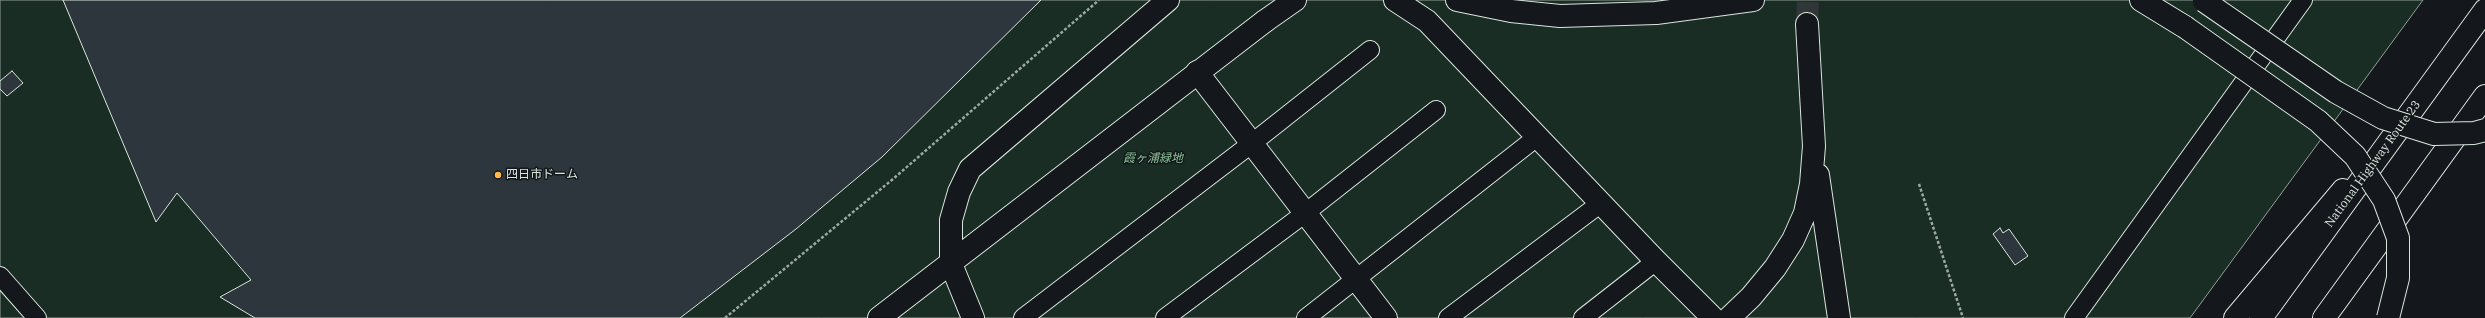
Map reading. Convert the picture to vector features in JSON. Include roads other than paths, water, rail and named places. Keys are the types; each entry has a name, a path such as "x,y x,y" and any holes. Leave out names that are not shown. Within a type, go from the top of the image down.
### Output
{"main road":[{"path":"973,318 951,264 951,220 959,192 970,169 1168,0"},
{"path":"879,318 951,264 1197,72 1295,0"},
{"path":"1395,0 1427,21 1656,261 1713,318"},
{"path":"1457,0 1511,11 1560,16 1656,13 1753,0"},
{"path":"2142,0 2185,26 2318,121 2355,156 2384,200 2398,238 2398,278 2388,318"},
{"path":"2203,0 2336,92 2382,118 2434,134 2474,133 2485,130"},
{"name":"National Highway Route 23","path":"2261,318 2485,10"},
{"path":"1807,24 1814,146 1838,318"},
{"path":"1197,72 1304,214 1386,318"},
{"path":"2235,318 2433,82"},
{"path":"2324,318 2485,96"},
{"path":"1729,318 1770,274 1793,240 1805,212 1811,184 1814,146"}],"lane":[{"path":"2074,318 2303,0"},
{"path":"1023,318 1251,144 1370,50"},
{"path":"1165,318 1304,214 1436,110"},
{"path":"1306,318 1537,137"},
{"path":"1448,318 1601,203"},
{"path":"1583,318 1656,261"},
{"path":"0,276 36,318"}],"tunnel":[{"path":"1807,24 1808,0"}],"place":[{"name":"四日市ドーム","path":"498,175"}],"park label":[{"name":"霞ヶ浦緑地","path":"1153,159"}]}
